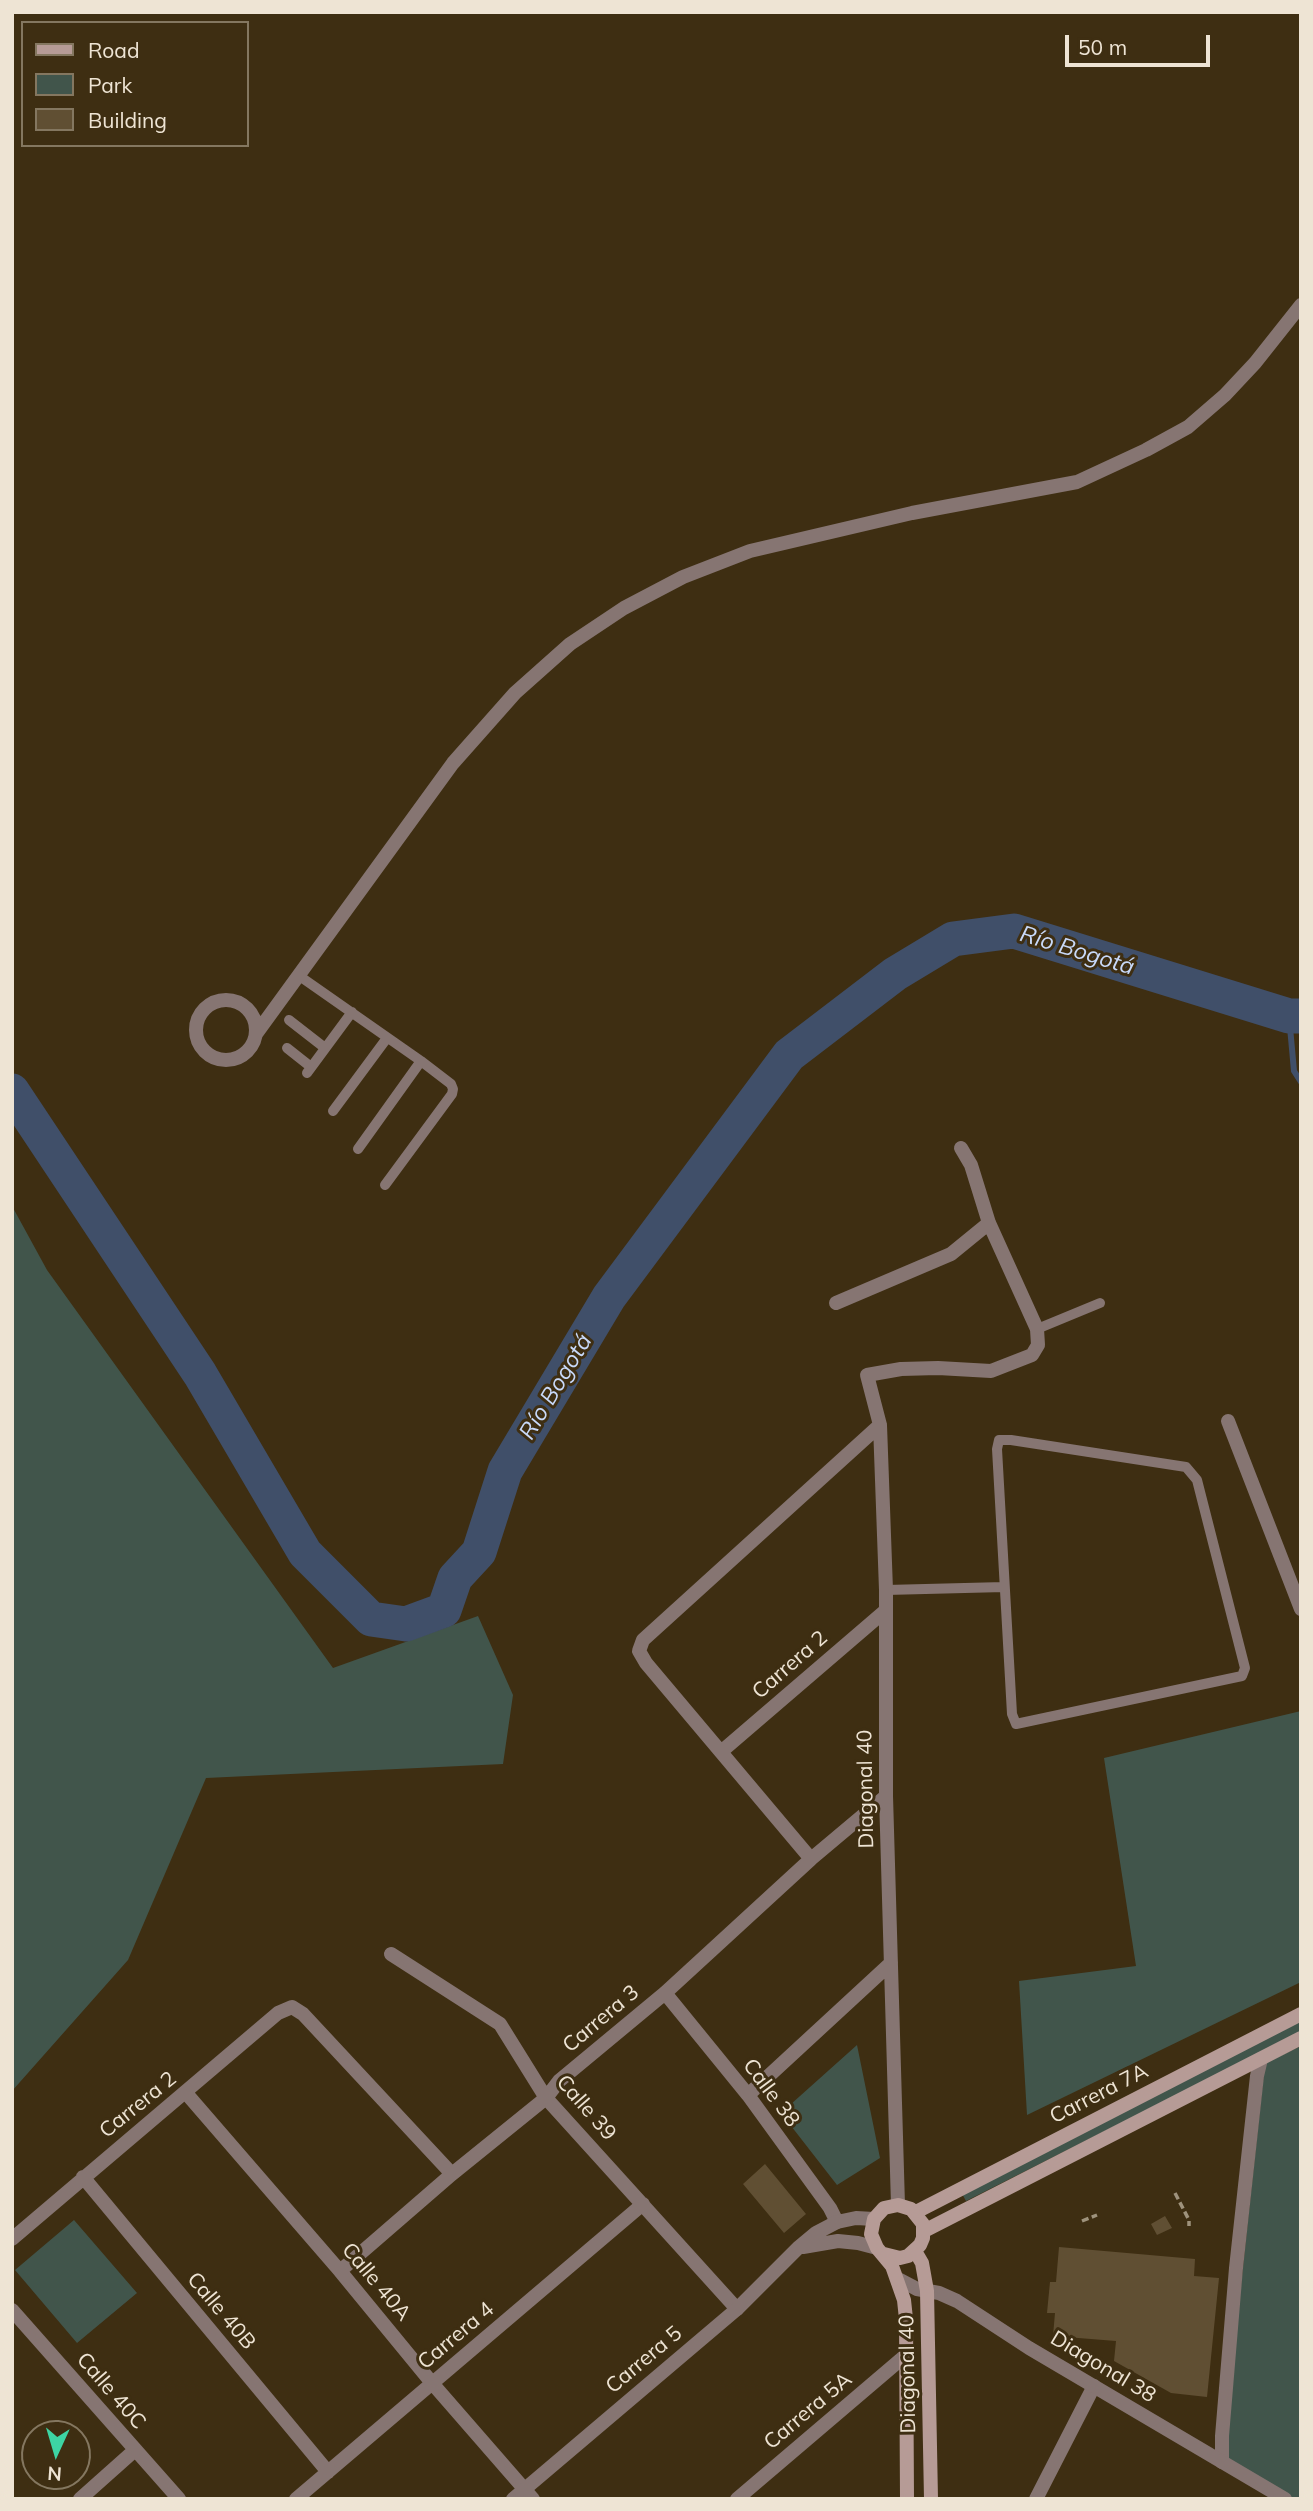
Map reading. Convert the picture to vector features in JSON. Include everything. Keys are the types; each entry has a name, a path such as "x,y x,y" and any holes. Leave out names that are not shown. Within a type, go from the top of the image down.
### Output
{"main road":[{"name":"Carrera 7A","path":"916,2212 1301,2014"},
{"name":"Carrera 7A","path":"924,2231 1301,2038"},
{"path":"898,2205 916,2212 924,2231 915,2251 900,2258 880,2251 871,2234 874,2219 884,2208 898,2205"},
{"name":"Diagonal 40","path":"880,2251 898,2279 906,2319 907,2499"},
{"name":"Diagonal 40","path":"915,2251 922,2263 927,2291 931,2499"}],"street":[{"path":"256,1034 253,1014 246,1007 227,999 209,1005 201,1012 196,1030 202,1048 210,1055 229,1060 247,1052 256,1034 298,975 453,763 515,693 569,644 624,608 683,576 750,551 912,513 1077,482 1088,477 1188,427 1225,395 1255,363 1301,305"},
{"path":"961,1148 971,1165 989,1223 1037,1329"},
{"path":"836,1303 951,1254 989,1223"},
{"name":"Diagonal 40","path":"898,2205 886,1796 886,1590 880,1425 867,1375 901,1369 991,1371 1032,1355 1038,1345 1037,1329"},
{"path":"1228,1421 1301,1609"},
{"path":"811,1859 646,1663 639,1651 643,1640 880,1425"},
{"name":"Carrera 2","path":"722,1751 885,1611"},
{"name":"Carrera 3","path":"340,2270 546,2098 559,2081 665,1993 811,1859 886,1796"},
{"name":"Calle 39","path":"391,1954 500,2024 546,2098 737,2309"},
{"path":"748,2095 891,1963"},
{"name":"Calle 38","path":"665,1993 748,2095 830,2208 837,2222"},
{"name":"Carrera 2","path":"12,2239 278,2013 292,2007 303,2014 452,2174"},
{"path":"1222,2462 1236,2269 1261,2059"},
{"name":"Calle 40A","path":"186,2093 340,2270 523,2496"},
{"name":"Calle 40B","path":"83,2177 328,2472"},
{"name":"Carrera 4","path":"296,2499 643,2204"},
{"name":"Carrera 5","path":"523,2496 737,2309 798,2248 817,2233 837,2222 856,2218 874,2219"},
{"path":"798,2248 838,2241 858,2243 880,2251"},
{"name":"Diagonal 38","path":"898,2279 917,2289 939,2293 957,2301 1278,2497"},
{"name":"Calle 40C","path":"12,2310 179,2499"},
{"name":"Carrera 5A","path":"737,2499 906,2355"},
{"path":"1036,2499 1094,2386"},
{"path":"80,2499 135,2450"}],"lane":[{"path":"298,975 451,1084 452,1094 385,1185"},
{"path":"287,1048 309,1070 352,1012"},
{"path":"289,1020 325,1048"},
{"path":"333,1111 387,1038"},
{"path":"358,1149 421,1061"},
{"path":"1037,1329 1100,1303"},
{"path":"999,1440 1186,1466 1197,1480 1245,1668 1242,1676 1232,1679 1016,1724 1012,1714 1004,1587 997,1449 999,1440"},
{"path":"886,1590 1004,1587"}],"path":[{"path":"1175,2193 1189,2220 1189,2226"},
{"path":"1082,2221 1097,2215"}],"green space":[{"path":"12,1206 47,1270 333,1668 478,1616 513,1695 503,1764 206,1778 128,1960 12,2091"},
{"path":"1301,1711 1301,1982 1027,2115 1019,1981 1136,1966 1104,1758"},
{"path":"1301,2018 1301,2032 966,2201 960,2190"},
{"path":"857,2045 880,2158 837,2185 781,2113"},
{"path":"1301,2046 1301,2499 1285,2499 1222,2462 1265,2063"},
{"path":"74,2220 137,2293 77,2343 15,2270"}],"building":[{"path":"765,2164 806,2214 784,2233 743,2184"},
{"path":"1165,2216 1172,2228 1157,2235 1151,2224"},
{"path":"1059,2247 1195,2259 1194,2276 1219,2278 1207,2397 1171,2393 1114,2361 1116,2341 1053,2336 1055,2313 1047,2313 1050,2282 1056,2282"}],"waterway":[{"name":"Río Bogotá","path":"12,1091 200,1374 305,1553 371,1619 406,1624 444,1610 455,1578 479,1552 505,1471 609,1297 789,1055 895,974 953,939 1014,931 1289,1016 1301,1016"},
{"path":"1289,1016 1294,1071 1301,1082"}]}
